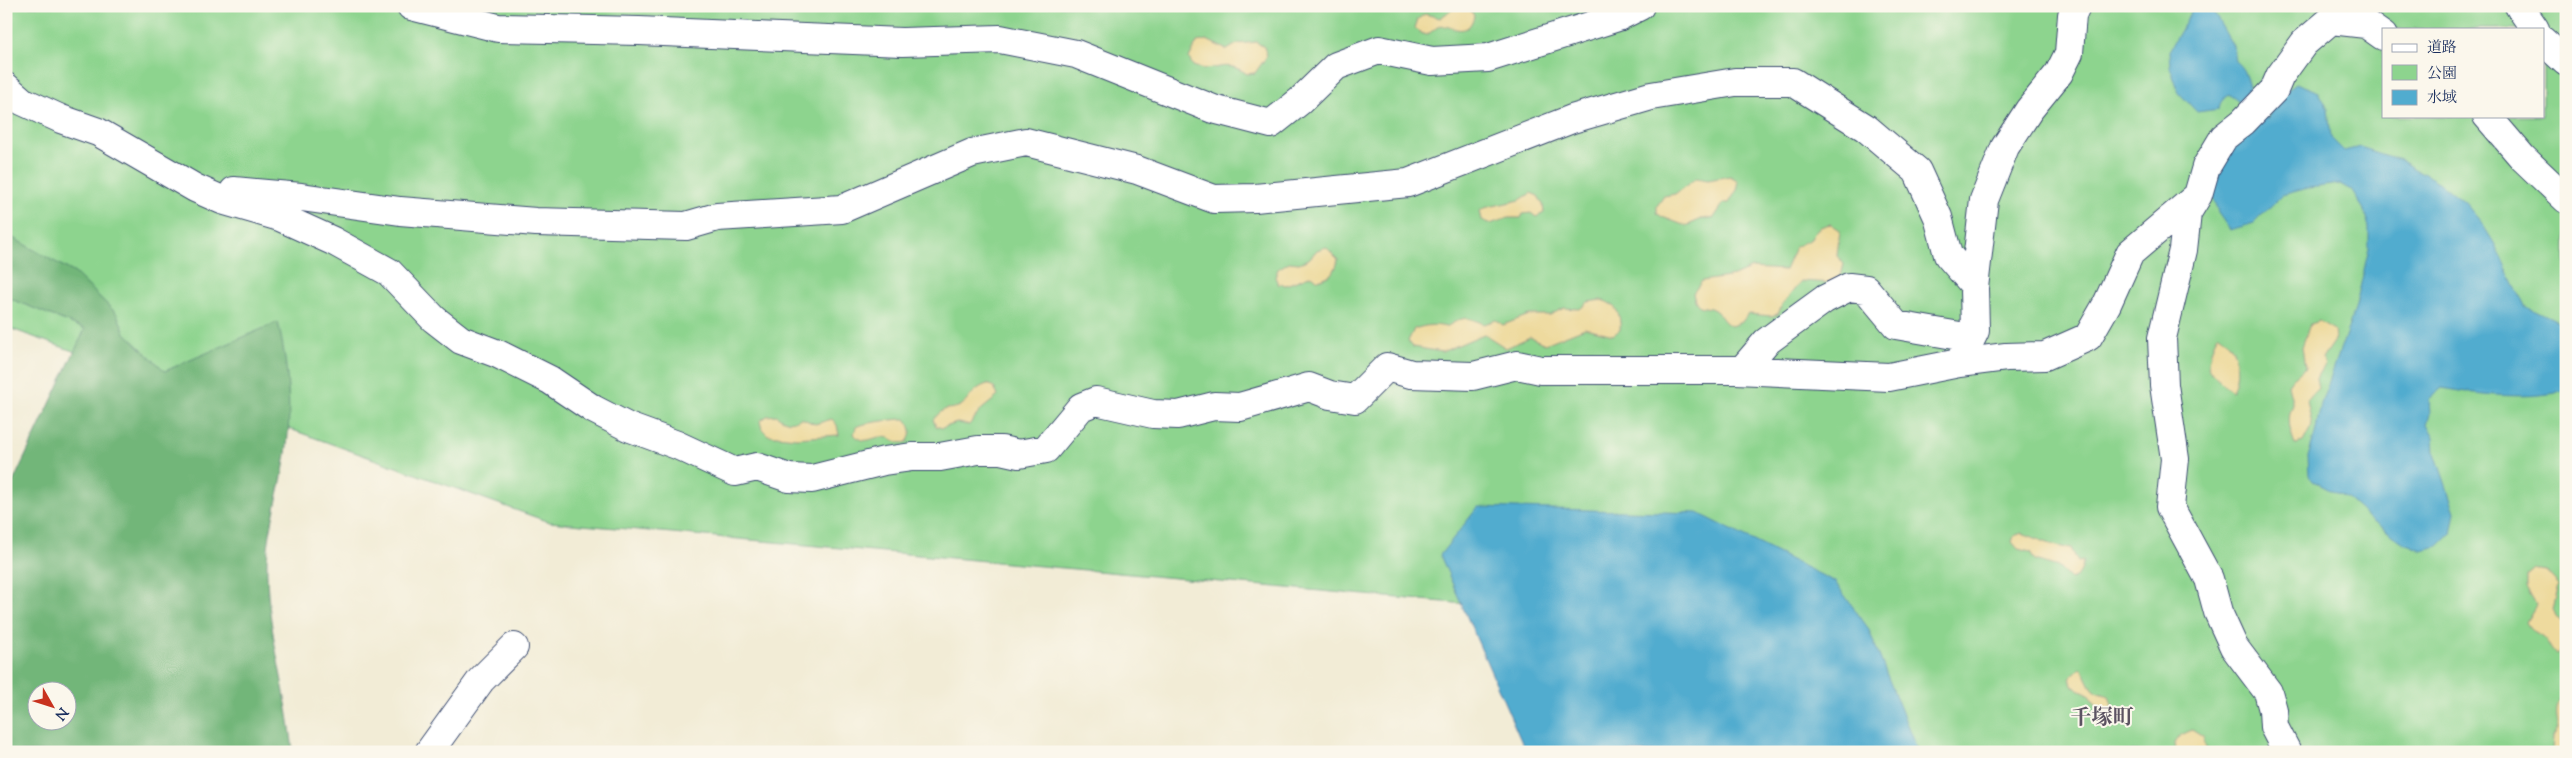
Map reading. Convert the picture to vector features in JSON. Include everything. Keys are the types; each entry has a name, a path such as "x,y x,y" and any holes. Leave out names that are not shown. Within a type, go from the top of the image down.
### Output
{"street":[{"path":"411,6 498,28 639,31 902,42 1000,39 1076,54 1213,109 1271,124 1300,101 1336,66 1379,50 1432,61 1488,58 1618,17 1640,6"},
{"path":"1960,362 1975,331 1974,285 1984,200 2005,147 2029,110 2059,73 2069,53 2072,15 2076,6"},
{"path":"2519,6 2534,28"},
{"path":"2287,752 2274,727 2273,710 2268,692 2234,647 2218,612 2210,579 2170,507 2175,459 2164,385 2162,338 2183,250 2187,213 2198,196 2206,167 2224,137 2243,122 2274,90 2280,76 2304,43 2331,20 2366,24 2382,35"},
{"path":"2544,42 2566,62"},
{"path":"195,188 301,197 400,211 506,219 686,226 717,217 842,209 972,153 1026,142 1137,170 1214,199 1255,198 1408,183 1572,118 1651,96 1735,82 1793,82 1866,128 1917,170 1938,218 1948,255 1974,285"},
{"path":"6,87 22,100 61,119 98,132 195,188 222,200 280,217 341,245 390,272 434,319 461,340 498,354 550,380 593,409 628,427 677,445 736,472 756,467 789,478 812,479 884,461 912,457 940,457 978,450 1001,450 1019,454 1046,449 1081,407 1096,402 1153,414 1178,415 1214,406 1240,407 1309,388 1330,395 1355,399 1387,367 1411,374 1473,376 1517,365 1541,370 1742,370 1889,377 1960,362 2006,357 2045,356 2088,337 2107,304 2130,252 2198,196"},
{"path":"2490,118 2502,130 2523,158 2566,199"},
{"path":"1742,370 1766,342 1825,299 1849,287 1866,289 1896,325 1940,335 1972,338"},
{"path":"429,752 481,680 514,647"}],"green space":[{"path":"6,6 2566,6 2566,752 1749,752 1656,621 549,522 6,327"},
{"path":"6,234 75,273 117,314 125,333 165,371 278,322 287,371 289,421 286,454 268,546 267,583 269,608 293,752 6,752 6,497 85,329 6,297"}],"sand":[{"path":"1457,6 1470,8 1474,16 1468,27 1460,30 1440,25 1427,35 1420,33 1415,28 1418,19 1425,14 1440,18"},
{"path":"1207,40 1227,50 1237,44 1256,42 1264,47 1267,56 1255,73 1247,74 1239,69 1225,66 1208,69 1193,66 1189,58 1197,42"},
{"path":"1730,176 1737,180 1738,188 1729,203 1724,203 1713,219 1704,218 1686,226 1662,217 1657,213 1657,206 1664,196 1675,194 1696,178 1708,180"},
{"path":"1531,193 1538,196 1543,204 1544,213 1536,217 1531,213 1523,214 1521,218 1508,218 1490,224 1482,220 1480,211 1484,208 1520,200"},
{"path":"1831,224 1840,230 1837,256 1844,264 1841,276 1834,283 1801,281 1782,305 1778,314 1771,316 1748,314 1742,322 1731,326 1713,309 1699,306 1697,303 1693,293 1702,281 1734,276 1752,268 1785,270 1795,247 1811,239 1818,228"},
{"path":"1326,247 1338,259 1336,267 1330,275 1318,280 1312,275 1286,285 1278,284 1275,277 1278,269 1289,262 1299,263 1309,259 1317,250"},
{"path":"1601,300 1611,304 1619,315 1620,330 1613,335 1585,328 1545,344 1530,337 1506,348 1484,334 1442,352 1413,347 1408,341 1414,329 1422,327 1434,325 1446,327 1465,318 1484,324 1496,320 1503,325 1529,315 1550,315 1564,308 1580,309 1588,302"},
{"path":"2319,321 2334,330 2335,339 2322,358 2325,363 2316,378 2318,388 2307,400 2312,425 2303,442 2295,444 2290,424 2293,405 2288,385 2305,368 2302,347 2310,324"},
{"path":"2219,334 2230,345 2236,360 2235,384 2232,391 2215,377 2210,369 2211,352"},
{"path":"987,384 994,387 998,396 982,409 969,425 957,423 942,428 936,426 933,420 941,412 960,406 977,389"},
{"path":"776,415 788,421 801,418 815,424 832,419 837,425 839,435 796,438 768,435 762,429 760,421 767,416"},
{"path":"905,419 911,430 907,442 901,443 884,437 861,440 854,434 856,427 859,426 879,421"},
{"path":"2022,533 2052,545 2071,548 2078,562 2083,561 2080,573 2070,579 2058,567 2035,560 2030,552 2018,549 2012,542 2014,536"},
{"path":"2534,569 2546,571 2559,585 2553,609 2556,616 2566,627 2566,636 2564,646 2556,654 2544,638 2532,630 2526,622 2536,605 2526,588 2526,576"},
{"path":"2080,668 2094,690 2109,696 2112,705 2108,711 2101,711 2087,693 2072,686 2070,677"},
{"path":"2566,693 2566,752 2552,752 2553,736 2558,728 2556,718 2557,704"},
{"path":"2192,730 2203,737 2207,752 2176,752 2175,743 2181,735"}],"water":[{"path":"2192,6 2210,6 2233,46 2235,61 2243,70 2254,101 2268,120 2276,99 2296,83 2319,92 2328,109 2331,138 2344,151 2360,147 2400,160 2440,183 2465,203 2481,222 2494,243 2525,306 2566,326 2566,391 2551,394 2504,396 2442,388 2429,399 2430,414 2427,424 2434,437 2435,453 2455,512 2451,534 2439,546 2421,550 2404,543 2371,520 2349,500 2313,481 2309,475 2308,456 2321,404 2356,306 2369,248 2369,227 2363,208 2351,190 2340,184 2308,188 2282,195 2254,223 2230,230 2218,213 2211,193 2220,159 2257,129 2238,101 2228,94 2221,102 2219,109 2197,112 2179,93 2170,67 2169,51 2187,20"},
{"path":"1478,507 1698,513 1835,582 1868,628 1918,752 1526,752 1440,555"}],"district":[{"name":"千塚町","path":"2102,719"}]}
